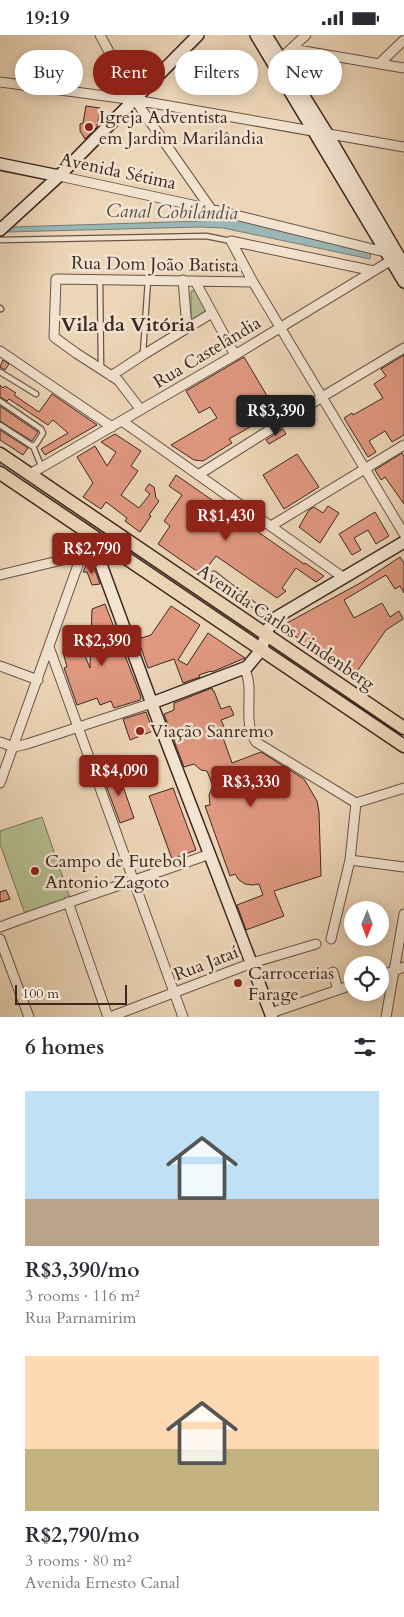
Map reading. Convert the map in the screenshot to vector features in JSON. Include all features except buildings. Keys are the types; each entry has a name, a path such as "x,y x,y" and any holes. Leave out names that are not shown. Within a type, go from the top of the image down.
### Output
{"main road":[{"name":"Avenida Carlos Lindenberg","path":"0,454 404,728"},
{"name":"Avenida Carlos Lindenberg","path":"0,473 404,746"}],"street":[{"path":"100,35 134,100 211,209"},
{"path":"0,230 59,176 198,35"},
{"path":"256,35 397,258"},
{"path":"266,35 276,50"},
{"path":"292,49 306,35"},
{"path":"380,63 404,40"},
{"path":"292,49 404,68"},
{"path":"0,82 134,100 404,147"},
{"path":"304,95 397,258 404,282"},
{"name":"Avenida Sétima","path":"0,164 211,209 397,258"},
{"path":"231,241 374,271"},
{"path":"231,241 253,282 404,534"},
{"name":"Rua Castelândia","path":"30,474 397,258"},
{"name":"Rua Dom João Batista","path":"101,370 54,337 56,279 253,282"},
{"path":"183,280 187,328"},
{"path":"195,281 235,355"},
{"path":"112,376 212,313"},
{"path":"198,475 404,348"},
{"path":"0,351 112,427"},
{"path":"101,370 124,385 141,410"},
{"path":"122,421 344,578"},
{"path":"271,526 404,445"},
{"path":"0,783 91,535"},
{"path":"91,535 152,703 272,1015 344,988"},
{"path":"0,742 14,747 27,745 152,703 244,668 251,663 261,650 273,620 404,542"},
{"path":"0,575 83,555"},
{"path":"49,647 183,1017"},
{"path":"0,665 38,680"},
{"path":"244,668 248,681 248,708 251,731 256,742 356,803 404,788"},
{"path":"331,939 350,860 356,803"},
{"path":"0,927 210,854"},
{"path":"350,860 404,867"},
{"path":"68,902 109,1017"},
{"path":"386,1017 404,914"},
{"path":"0,939 29,1017"},
{"name":"Rua Jataí","path":"109,1017 252,963 316,944"},
{"path":"389,973 404,967"},
{"path":"333,972 338,991"}],"lane":[{"path":"0,240 206,236 231,241"},
{"path":"100,279 101,370"},
{"path":"143,355 148,280"},
{"path":"0,372 36,394"},
{"path":"0,401 42,430 43,433 33,446"},
{"path":"0,425 33,446 42,468"},
{"path":"214,574 273,620"}],"green space":[{"path":"197,290 208,314 191,321 191,291"},
{"path":"0,461 248,629 247,633 0,465"},
{"name":"Campo de Futebol Antonio Zagoto","path":"42,817 70,898 25,914 0,844 0,831"}],"water":[{"path":"213,214 371,251 370,259 223,228 6,232 0,234 10,227 204,221"}],"place":[{"name":"Igreja Adventista em Jardim Marilândia","path":"89,127"},
{"name":"Viação Sanremo","path":"140,731"},
{"name":"Campo de Futebol Antonio Zagoto","path":"35,871"},
{"name":"Carrocerias Farage","path":"238,983"}],"district":[{"name":"Vila da Vitória","path":"128,324"}],"water label":[{"name":"Canal Cobilândia","path":"172,211"}]}
